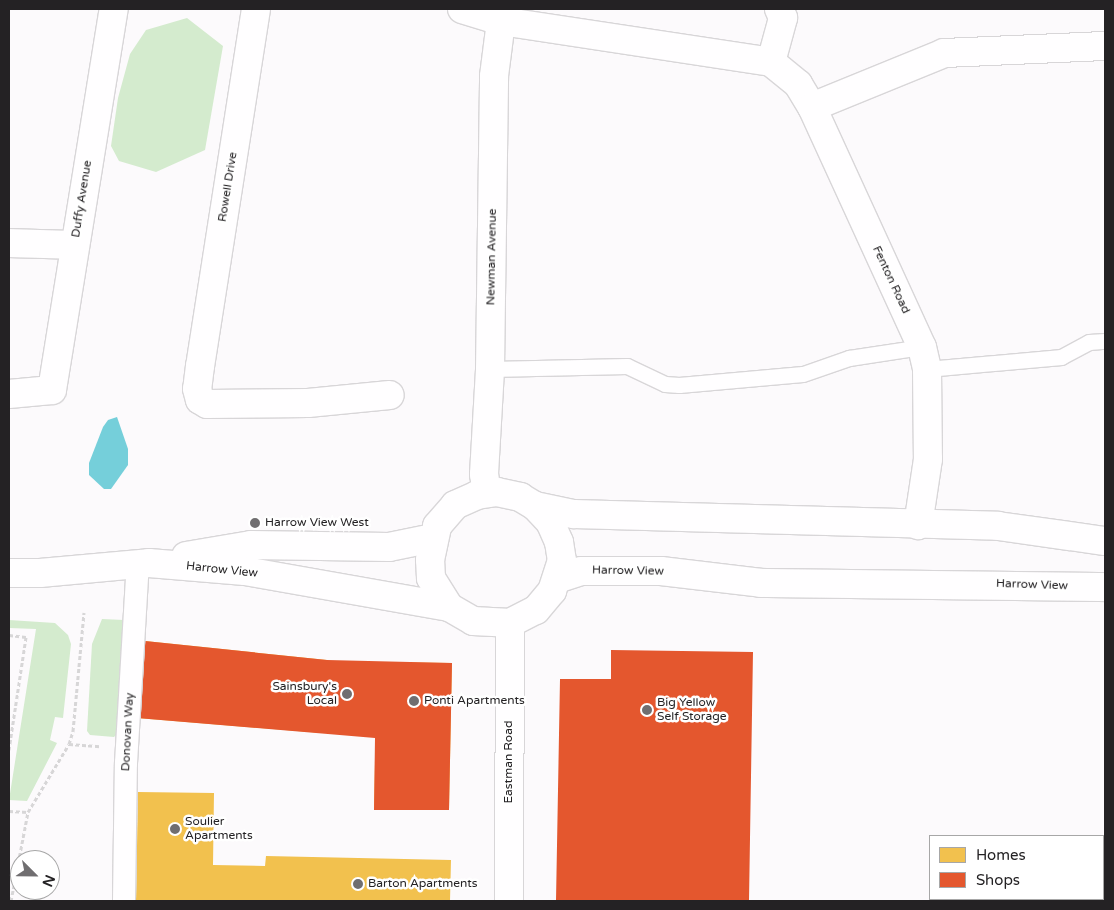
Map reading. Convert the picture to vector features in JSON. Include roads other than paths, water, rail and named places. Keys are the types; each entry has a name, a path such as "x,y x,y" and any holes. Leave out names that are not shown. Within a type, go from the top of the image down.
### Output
{"street":[{"name":"Duffy Avenue","path":"9,394 52,390 114,9"},
{"name":"Rowell Drive","path":"256,9 200,366 197,389 200,400 207,404 308,403 390,395"},
{"path":"462,9 501,21 771,62 783,18 779,9"},
{"name":"Newman Avenue","path":"487,493 484,474 490,369 494,76 501,21"},
{"path":"812,107 944,54 1105,46"},
{"name":"Fenton Road","path":"771,62 798,84 812,107 924,358 928,459 918,525"},
{"path":"9,243 75,244"},
{"path":"449,607 431,578 433,538 437,526 455,505 487,493 520,497 535,506 550,522 559,542 562,561 557,579"},
{"path":"535,506 574,514 998,526 1105,541"},
{"name":"Harrow View","path":"9,573 40,573 144,563 251,545 389,548 433,538"},
{"name":"Harrow View","path":"144,563 245,571 449,607 473,621 510,623 536,610 552,591 557,579 581,571 661,571 761,582 1105,587"},
{"name":"Donovan Way","path":"124,901 126,764 144,563"},
{"name":"Eastman Road","path":"509,901 510,623"}],"lane":[{"path":"490,369 627,366 665,384 679,385 803,374 849,358 1061,358 1089,342 1105,341"}],"water":[{"path":"117,417 128,449 128,465 111,489 104,489 89,475 89,463 103,427 108,420"}],"place":[{"name":"Harrow View West","path":"255,523"},
{"name":"Sainsbury's Local","path":"347,694"},
{"name":"Ponti Apartments","path":"414,701"},
{"name":"Big Yellow Self Storage","path":"647,710"},
{"name":"Soulier Apartments","path":"175,829"},
{"name":"Barton Apartments","path":"358,884"}]}
